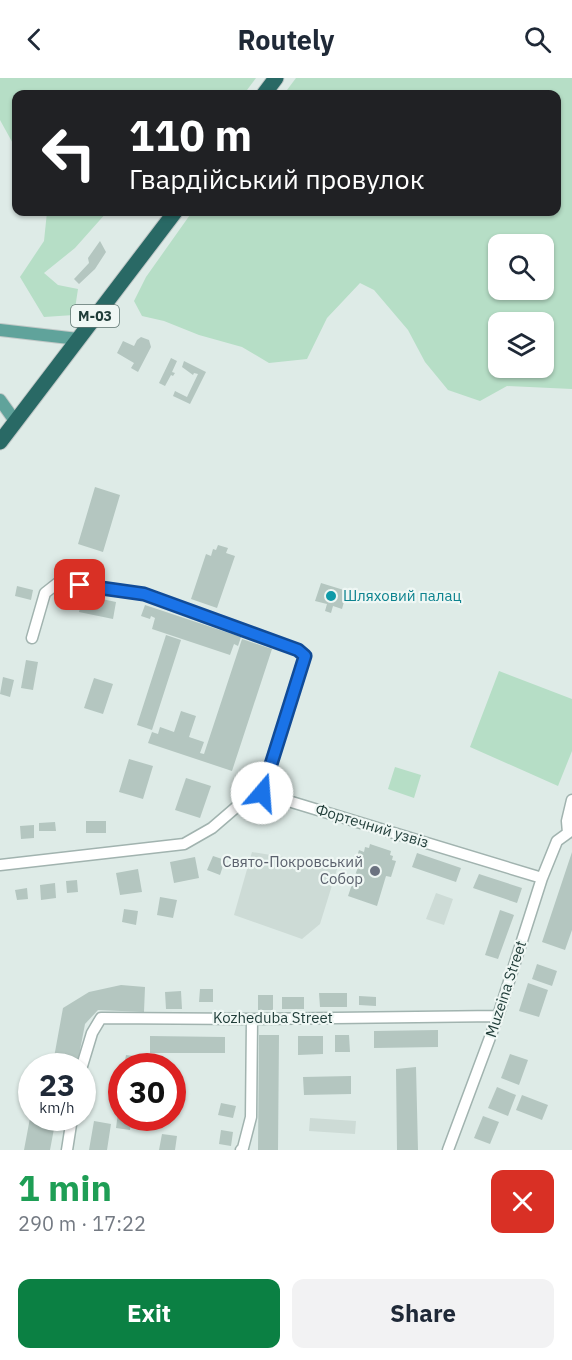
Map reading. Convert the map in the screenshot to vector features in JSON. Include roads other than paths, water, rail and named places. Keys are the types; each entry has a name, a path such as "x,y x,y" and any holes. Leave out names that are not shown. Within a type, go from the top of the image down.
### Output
{"highway":[{"name":"М-03","path":"0,441 171,216"}],"main road":[{"path":"0,330 78,339"},
{"path":"0,400 15,421"}],"street":[{"path":"0,866 184,844 212,828 248,797 262,793 305,656 298,650 144,594 59,582 45,593 32,638"},
{"name":"Фортечний узвіз","path":"262,793 542,878"},
{"path":"570,834 567,820 572,800"},
{"name":"Muzeina Street","path":"448,1150 498,1016 542,878 557,841 570,834"},
{"name":"Kozheduba Street","path":"86,1053 92,1033 101,1018 498,1016"},
{"path":"241,1150 252,1117 252,1019"},
{"path":"67,1150 70,1131"}],"place":[{"name":"Шляховий палац","path":"331,596"},
{"name":"Свято-Покровський Собор","path":"375,871"}]}
